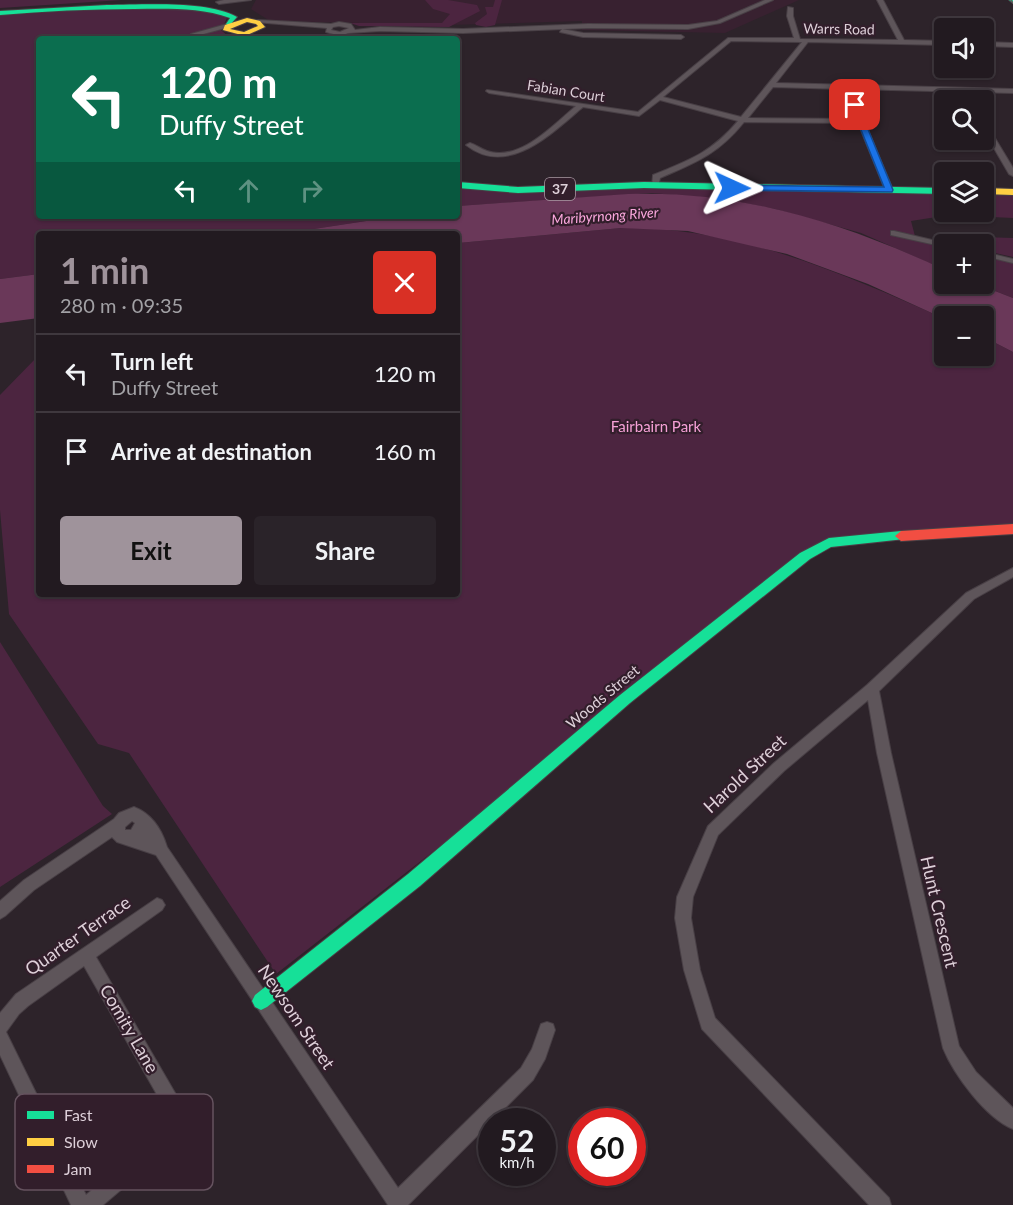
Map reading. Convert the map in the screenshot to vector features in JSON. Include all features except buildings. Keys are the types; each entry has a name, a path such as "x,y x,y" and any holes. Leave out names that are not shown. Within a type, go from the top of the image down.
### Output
{"main road":[{"path":"0,11 160,0"},
{"path":"0,11 122,4 195,3 228,10 234,17 231,31 244,34 256,29 240,10 219,2 204,0"},
{"name":"37","path":"460,185 529,190 662,181 934,191"},
{"path":"994,192 1013,192"},
{"name":"Woods Street","path":"261,1001 414,880 625,699 805,556 829,543 848,540 1013,529"}],"street":[{"path":"219,2 248,0"},
{"path":"242,8 253,0"},
{"path":"332,31 339,24 349,32 380,29 463,31 555,26 699,24 762,0"},
{"path":"555,26 695,27 718,22 770,0"},
{"path":"880,0 902,42"},
{"path":"662,181 722,143 772,85 800,42 790,16 790,8"},
{"path":"555,26 577,34 681,37"},
{"path":"256,29 300,28 332,31 339,36"},
{"path":"199,36 207,32 231,31"},
{"name":"Warrs Road","path":"659,98 732,38 800,42 934,43"},
{"path":"994,44 1013,45"},
{"path":"772,85 963,90"},
{"path":"847,87 889,190"},
{"name":"Fabian Court","path":"489,91 639,114 659,98"},
{"path":"994,91 1013,91"},
{"path":"659,98 746,117 861,122"},
{"path":"470,145 490,154 519,153 581,106"},
{"path":"994,141 1013,174"},
{"path":"894,233 934,242"},
{"path":"994,256 1013,261"},
{"name":"Harold Street","path":"882,1205 708,1023 692,970 683,918 685,897 696,867 718,825 779,767 872,689 970,596 1013,572"},
{"name":"Hunt Crescent","path":"872,689 884,753 951,1048 969,1078 1013,1120"},
{"name":"Newsom Street","path":"123,833 124,817 134,814 143,820 157,836 161,850 398,1203"},
{"path":"0,911 29,885 79,852 123,833 161,850"},
{"name":"Quarter Terrace","path":"0,1027 13,1008 22,1000 157,905"},
{"name":"Comity Lane","path":"86,955 166,1094"},
{"path":"398,1203 527,1074 539,1053 547,1030"},
{"path":"0,1038 27,1094"},
{"path":"74,1190 81,1205"},
{"name":"Comity Lane","path":"89,1205 107,1190"}],"shaded area":[{"path":"256,0 799,0 725,33 582,30 582,21 449,25 270,21 251,9"}],"green space":[{"path":"0,0 122,0 0,8"},
{"path":"425,0 448,0 477,5 480,11 449,27 359,26 350,23 442,23 450,14 433,9"},
{"path":"495,0 502,0 495,25 486,27 476,25 475,23 487,14 485,7 493,7"},
{"path":"154,5 194,5 224,13 227,18 221,30 228,36 36,36 36,219 379,219 301,231 36,231 36,274 0,279 0,15"},
{"path":"460,188 514,193 608,188 934,194 934,217 911,221 916,240 934,244 934,265 861,233 775,209 724,199 651,193 460,206"},
{"path":"994,195 1013,195 1013,218 994,217"},
{"name":"Fairbairn Park","path":"621,228 664,229 706,235 747,244 828,269 934,314 934,366 994,366 994,342 1013,352 1013,528 821,549 276,974 129,753 98,744 9,614 0,510 0,395 36,358 36,597 460,597 460,243"},
{"path":"994,237 1013,238 1013,257 994,253"},
{"path":"994,258 1013,263 1013,298 994,291"},
{"path":"0,642 103,806 112,814 0,887"}],"water":[{"name":"Maribyrnong River","path":"628,194 670,194 711,198 791,213 869,238 934,265 934,294 994,294 994,291 1013,298 1013,352 994,342 994,306 934,306 934,314 868,284 787,254 688,231 621,228 460,243 460,231 301,231 379,219 460,219 460,206"},
{"path":"36,274 36,318 0,323 0,279"}],"traffic: fast":[{"path":"0,13 89,8 178,7 201,9 234,17 229,24"},
{"path":"460,185 518,190 644,185 934,191"},
{"path":"261,1001 414,880 625,699 805,556 829,543 901,536"}],"traffic: slow":[{"path":"247,20 258,22 262,27 245,34 226,30 227,26 247,20"},
{"path":"994,191 1013,192"}],"traffic: jam":[{"path":"901,536 1013,529"}],"route":[{"path":"732,188 889,190 855,105"}]}
